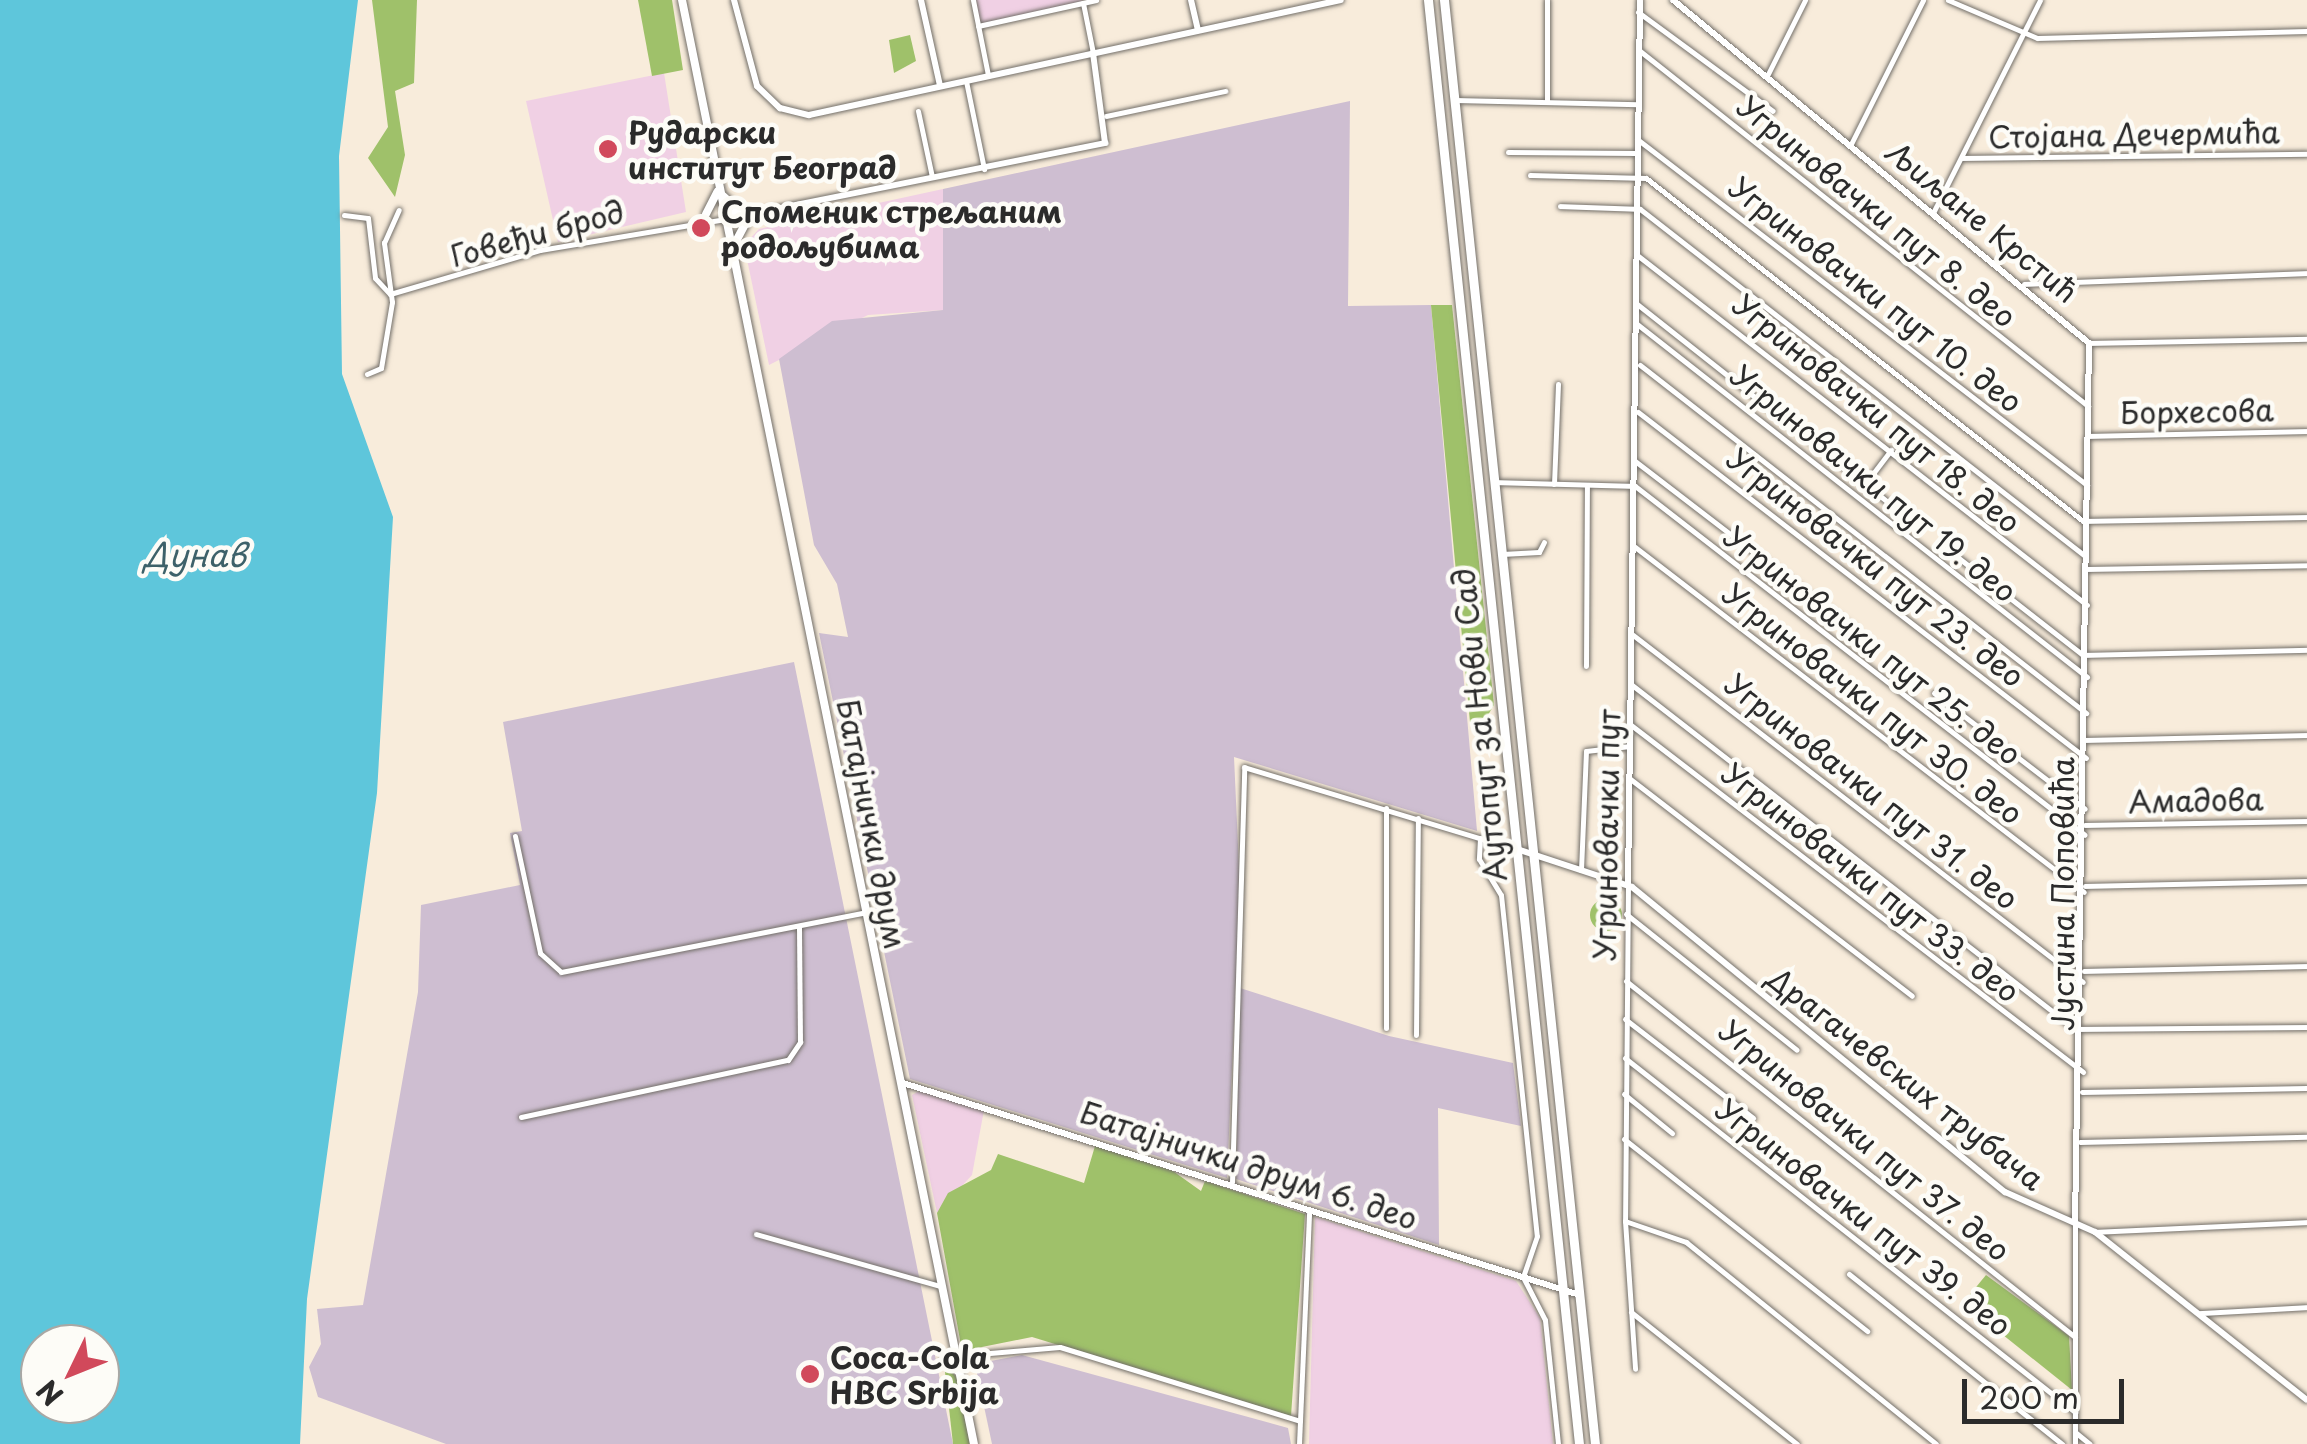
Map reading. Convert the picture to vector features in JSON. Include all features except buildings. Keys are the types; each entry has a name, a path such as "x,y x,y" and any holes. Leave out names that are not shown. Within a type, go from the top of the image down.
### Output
{"main road":[{"name":"Батајнички друм","path":"682,0 944,1288 950,1357 960,1375 974,1444"},
{"name":"Аутопут за Нови Сад","path":"1428,0 1579,1444"},
{"name":"Аутопут за Нови Сад","path":"1444,0 1595,1444"},
{"path":"706,214 718,188 745,216 733,252"}],"street":[{"path":"734,0 753,79 788,111 814,114 1307,4 1342,0"},
{"path":"921,0 940,86"},
{"path":"973,0 988,76"},
{"path":"978,26 1096,0"},
{"path":"1191,0 1198,30"},
{"path":"1547,0 1547,100"},
{"name":"Угриновачки пут","path":"1634,1370 1625,1221 1624,1094 1634,486 1640,364 1634,303 1640,0"},
{"name":"Љиљане Крстић","path":"1673,0 2024,284 2090,344 2307,339"},
{"path":"1768,76 1805,0"},
{"path":"1851,144 1923,0"},
{"path":"1948,0 2021,36 2307,31"},
{"path":"1934,211 2040,0"},
{"path":"695,219 782,213 1104,142 1106,116 1083,1"},
{"path":"1638,12 1773,111"},
{"name":"Угриновачки пут 8. део","path":"1638,50 2088,406"},
{"path":"966,80 984,169"},
{"path":"1106,116 1225,91"},
{"path":"1455,100 1638,104"},
{"path":"918,111 933,180"},
{"name":"Угриновачки пут 10. део","path":"1637,139 2087,485"},
{"path":"1508,152 1636,153"},
{"name":"Стојана Дечермића","path":"1962,158 2307,154"},
{"path":"1530,174 1636,174 2087,523 2307,517"},
{"path":"1560,206 1638,208 2088,556"},
{"path":"367,374 381,370 390,294 384,243 399,210"},
{"path":"695,219 706,214 725,216"},
{"path":"344,215 368,218 376,278 390,294"},
{"name":"Говеђи брод","path":"390,294 695,219"},
{"name":"Угриновачки пут 18. део","path":"1637,255 2088,606"},
{"path":"2024,284 2307,273"},
{"path":"1634,303 1898,510"},
{"name":"Угриновачки пут 19. део","path":"1634,322 2087,677"},
{"name":"Јустина Поповића","path":"2075,1444 2075,1222 2084,1032 2090,344"},
{"path":"1640,364 2086,713"},
{"path":"1554,484 1558,384"},
{"name":"Угриновачки пут 23. део","path":"1638,412 2086,758"},
{"name":"Борхесова","path":"2088,436 2307,431"},
{"path":"1865,484 1891,450"},
{"path":"1635,461 1855,630"},
{"path":"1494,482 1634,486"},
{"path":"1586,666 1587,485"},
{"name":"Угриновачки пут 25. део","path":"1634,486 2085,835"},
{"path":"1502,554 1539,552 1544,542"},
{"name":"Угриновачки пут 30. део","path":"1635,547 2085,889"},
{"path":"1951,552 2088,656 2307,650"},
{"path":"2088,570 2307,565"},
{"name":"Угриновачки пут 31. део","path":"1634,636 2084,982"},
{"path":"1632,684 2084,1032 2307,1027"},
{"path":"1934,693 2085,808"},
{"name":"Угриновачки пут 33. део","path":"1631,725 2083,1072"},
{"path":"2086,740 2307,735"},
{"path":"1581,870 1586,751 1630,746"},
{"path":"1232,1182 1242,770 1254,766 1628,884"},
{"path":"1629,778 1912,996"},
{"path":"1386,808 1386,1028"},
{"path":"1416,1035 1418,818"},
{"name":"Амадова","path":"2085,825 2307,820"},
{"path":"515,836 540,954 560,972 867,912"},
{"path":"1480,838 1479,858 1501,895 1537,1236 1522,1277 1545,1320 1558,1444"},
{"path":"2085,889 2307,881"},
{"name":"Драгачевских трубача","path":"1628,884 2005,1192 2095,1232 2307,1400"},
{"path":"1626,914 1798,1050"},
{"path":"521,1117 788,1060 800,1042 799,928"},
{"path":"2084,971 2307,966"},
{"name":"Угриновачки пут 37. део","path":"1626,981 2075,1336"},
{"path":"1625,1018 1753,1118"},
{"name":"Угриновачки пут 39. део","path":"1625,1058 2075,1412"},
{"name":"Батајнички друм 6. део","path":"903,1083 1232,1182 1580,1295"},
{"path":"2082,1092 2307,1088"},
{"path":"1624,1094 1672,1133"},
{"path":"2080,1142 2307,1137"},
{"path":"1624,1139 1867,1331"},
{"path":"1300,1444 1310,1208"},
{"path":"1625,1221 1686,1242 1936,1444"},
{"path":"2095,1232 2307,1222"},
{"path":"756,1234 944,1288"},
{"path":"1849,1274 2062,1444"},
{"path":"2200,1313 2307,1307"},
{"path":"1632,1312 1798,1444"},
{"path":"950,1357 1060,1347 1300,1421"},
{"path":"2076,1432 2090,1444"}],"shaded area":[{"path":"973,0 1082,0 1083,3 978,26"},
{"name":"Рударски институт Београд","path":"664,73 686,212 558,242 526,101"},
{"path":"1350,101 1348,306 1431,305 1477,831 1234,757 1240,889 1227,1178 910,1079 819,633 848,637 837,584 814,545 779,359 832,321 943,310 943,189"},
{"path":"943,189 943,310 868,315 769,365 744,245 759,229"},
{"path":"794,662 953,1444 446,1444 318,1397 309,1367 321,1344 317,1309 363,1305 418,992 421,905 520,885 510,833 522,831 503,722"},
{"path":"1240,988 1389,1036 1513,1063 1521,1126 1438,1108 1439,1245 1236,1179"},
{"path":"921,1090 984,1110 972,1175 937,1213 912,1095"},
{"path":"1315,1217 1516,1281 1540,1318 1553,1444 1309,1444"},
{"path":"1022,1355 1288,1428 1291,1444 992,1444 975,1364"}],"green space":[{"path":"372,0 417,0 414,83 395,91 405,155 395,197 368,158 388,127"},
{"path":"638,0 672,0 683,70 652,76"},
{"path":"910,35 916,61 894,73 889,40"},
{"path":"1431,305 1452,305 1494,705 1485,720 1470,722"},
{"path":"1606,899 1617,904 1622,915 1617,926 1606,931 1595,926 1590,915 1595,904"},
{"path":"1095,1146 1173,1171 1201,1191 1205,1181 1305,1214 1291,1416 1032,1337 962,1351 937,1213 948,1193 991,1170 998,1154 1084,1183"},
{"path":"1986,1275 2069,1336 2072,1390 1963,1303"},
{"path":"944,1363 957,1378 970,1444 953,1444"}],"water":[{"name":"Дунав","path":"0,0 358,0 339,156 342,374 393,517 377,793 307,1299 300,1444 0,1444"}],"place":[{"name":"Рударски институт Београд","path":"608,149"},
{"name":"Споменик стрељаним родољубима","path":"701,228"},
{"name":"Coca-Cola HBC Srbija","path":"810,1374"}]}
